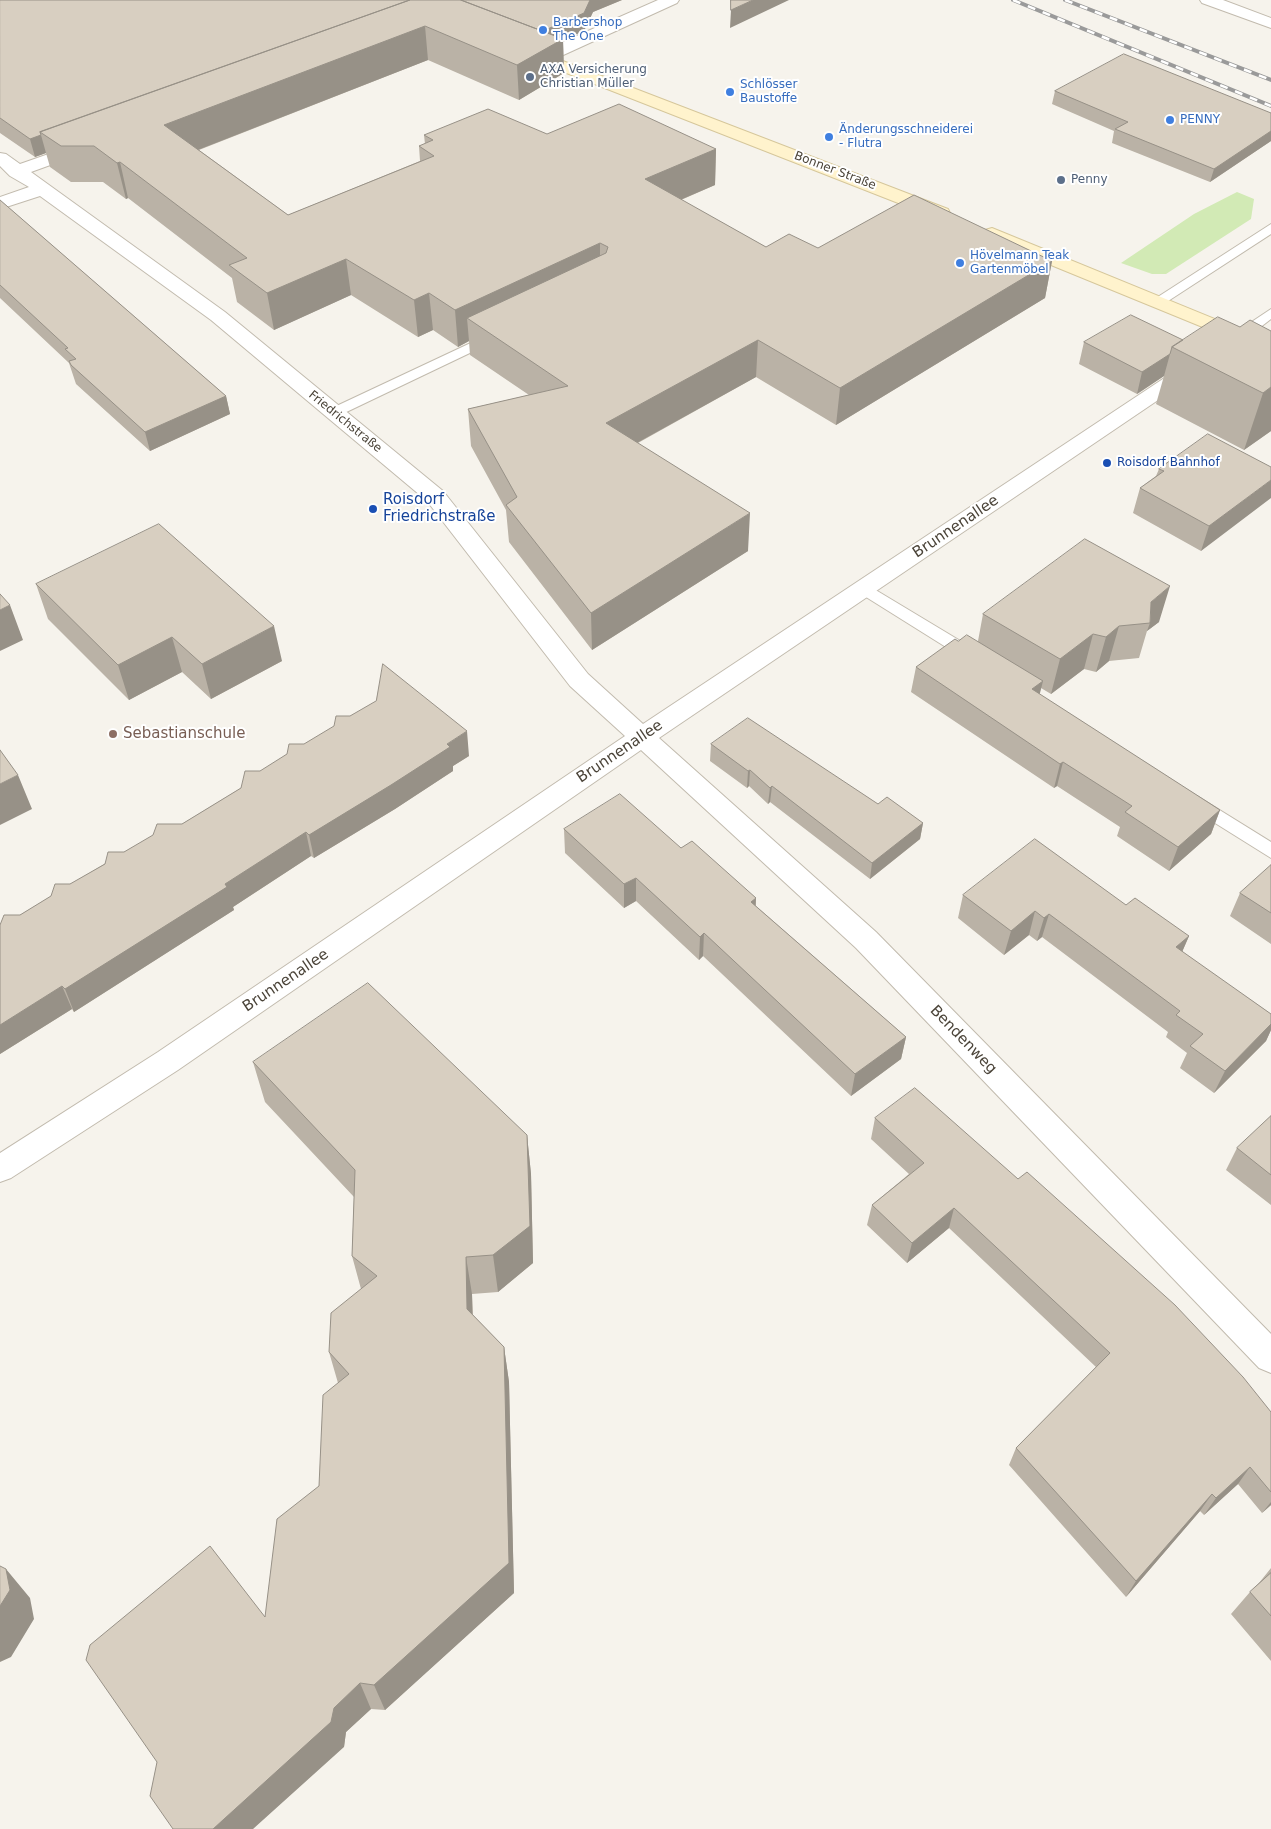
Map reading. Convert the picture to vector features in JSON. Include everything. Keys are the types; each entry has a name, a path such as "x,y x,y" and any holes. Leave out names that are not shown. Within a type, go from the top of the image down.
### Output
{"street":[{"path":"542,58 671,0"},
{"path":"1208,0 1271,23"},
{"name":"Bonner Straße","path":"515,48 956,219"},
{"path":"16,172 100,141"},
{"name":"Friedrichstraße","path":"0,158 16,172 218,316 435,496 472,546 579,680 642,737"},
{"path":"0,203 42,189"},
{"path":"975,227 1271,349"},
{"name":"Brunnenallee","path":"0,1169 168,1061 642,737 1240,336"},
{"name":"Bendenweg","path":"642,737 866,940 1271,1357"}],"lane":[{"path":"1157,302 1271,228"},
{"path":"1240,336 1271,313"},
{"path":"333,413 503,332"},
{"path":"864,588 984,664"},
{"path":"1187,796 1271,852"}],"green space":[{"path":"1237,192 1254,199 1251,219 1166,274 1152,274 1121,263 1194,214"}],"building":[{"path":"0,0 410,0 40,132 41,135 30,139 0,118"},
{"path":"410,0 461,0 563,39 517,65 425,26 164,125 288,215 434,156 419,146 433,140 424,135 488,109 547,134 619,104 716,149 645,179 766,247 789,234 818,248 914,195 1052,261 840,388 758,340 606,423 750,513 591,613 506,505 517,497 468,409 568,386 467,318 606,253 608,247 600,243 455,310 429,293 414,300 346,259 267,293 229,265 247,258 120,162 117,163 94,146 61,146 40,132"},
{"path":"461,0 590,0 584,13 543,31"},
{"path":"731,0 753,0 731,10"},
{"name":"PENNY","path":"1124,54 1271,113 1271,131 1214,169 1115,129 1128,122 1055,91"},
{"path":"0,200 226,396 145,432 71,365 69,361 76,359 65,349 68,348 0,285"},
{"path":"1131,315 1183,340 1172,347 1170,354 1142,372 1084,342"},
{"path":"1218,317 1240,327 1250,320 1271,331 1271,387 1263,393 1172,347"},
{"path":"1208,434 1271,467 1271,480 1209,526 1140,488 1164,471 1159,469"},
{"path":"159,524 274,626 202,664 172,637 118,665 36,584"},
{"path":"1085,539 1170,586 1151,602 1150,623 1119,626 1106,637 1093,634 1060,659 983,614"},
{"path":"0,594 10,605 0,610"},
{"path":"967,635 1043,681 1032,689 1220,810 1178,847 1125,812 1132,806 1063,762 1060,764 916,667 955,639 958,641"},
{"path":"383,664 467,731 447,744 450,747 391,785 309,835 306,832 225,884 227,887 65,989 62,986 0,1025 0,925 4,915 20,915 51,896 55,884 70,884 105,864 108,852 124,852 153,835 157,824 182,824 241,788 245,771 260,771 287,754 289,744 304,744 334,726 336,716 350,716 376,701"},
{"path":"748,718 878,804 887,797 923,823 872,863 772,786 770,788 750,770 748,771 711,744"},
{"path":"0,750 18,775 0,784"},
{"path":"620,794 681,848 692,841 756,898 751,902 906,1037 855,1074 704,933 700,937 636,878 624,884 564,829"},
{"path":"1035,839 1126,905 1135,898 1189,936 1176,947 1271,1014 1271,1024 1225,1071 1190,1046 1203,1034 1176,1015 1180,1011 1049,914 1044,918 1035,911 1011,931 963,895"},
{"path":"1271,865 1271,913 1240,893"},
{"path":"368,983 527,1135 530,1226 493,1255 466,1257 467,1309 504,1347 509,1563 374,1685 360,1683 334,1708 331,1722 213,1829 173,1829 150,1796 157,1762 86,1660 90,1645 210,1546 265,1617 277,1519 319,1486 323,1395 349,1374 329,1352 331,1313 377,1276 352,1256 355,1170 253,1062"},
{"path":"915,1088 1018,1179 1027,1172 1175,1305 1243,1377 1271,1412 1271,1492 1250,1467 1216,1498 1212,1494 1136,1581 1016,1448 1110,1353 954,1208 912,1243 872,1205 924,1163 875,1118"},
{"path":"1271,1116 1271,1175 1237,1148"},
{"path":"0,1566 6,1569 10,1590 0,1606"},
{"path":"1271,1573 1271,1616 1250,1592"}],"railway":[{"path":"1013,0 1271,106"},
{"path":"1065,0 1271,80"}],"place":[{"name":"Barbershop The One","path":"543,30"},
{"name":"AXA Versicherung Christian Müller","path":"530,77"},
{"name":"Schlösser Baustoffe","path":"730,92"},
{"name":"PENNY","path":"1170,120"},
{"name":"Änderungsschneiderei - Flutra","path":"829,137"},
{"name":"Penny","path":"1061,180"},
{"name":"Hövelmann Teak Gartenmöbel","path":"960,263"},
{"name":"Roisdorf Bahnhof","path":"1107,463"},
{"name":"Roisdorf Friedrichstraße","path":"373,509"},
{"name":"Sebastianschule","path":"113,734"}]}
